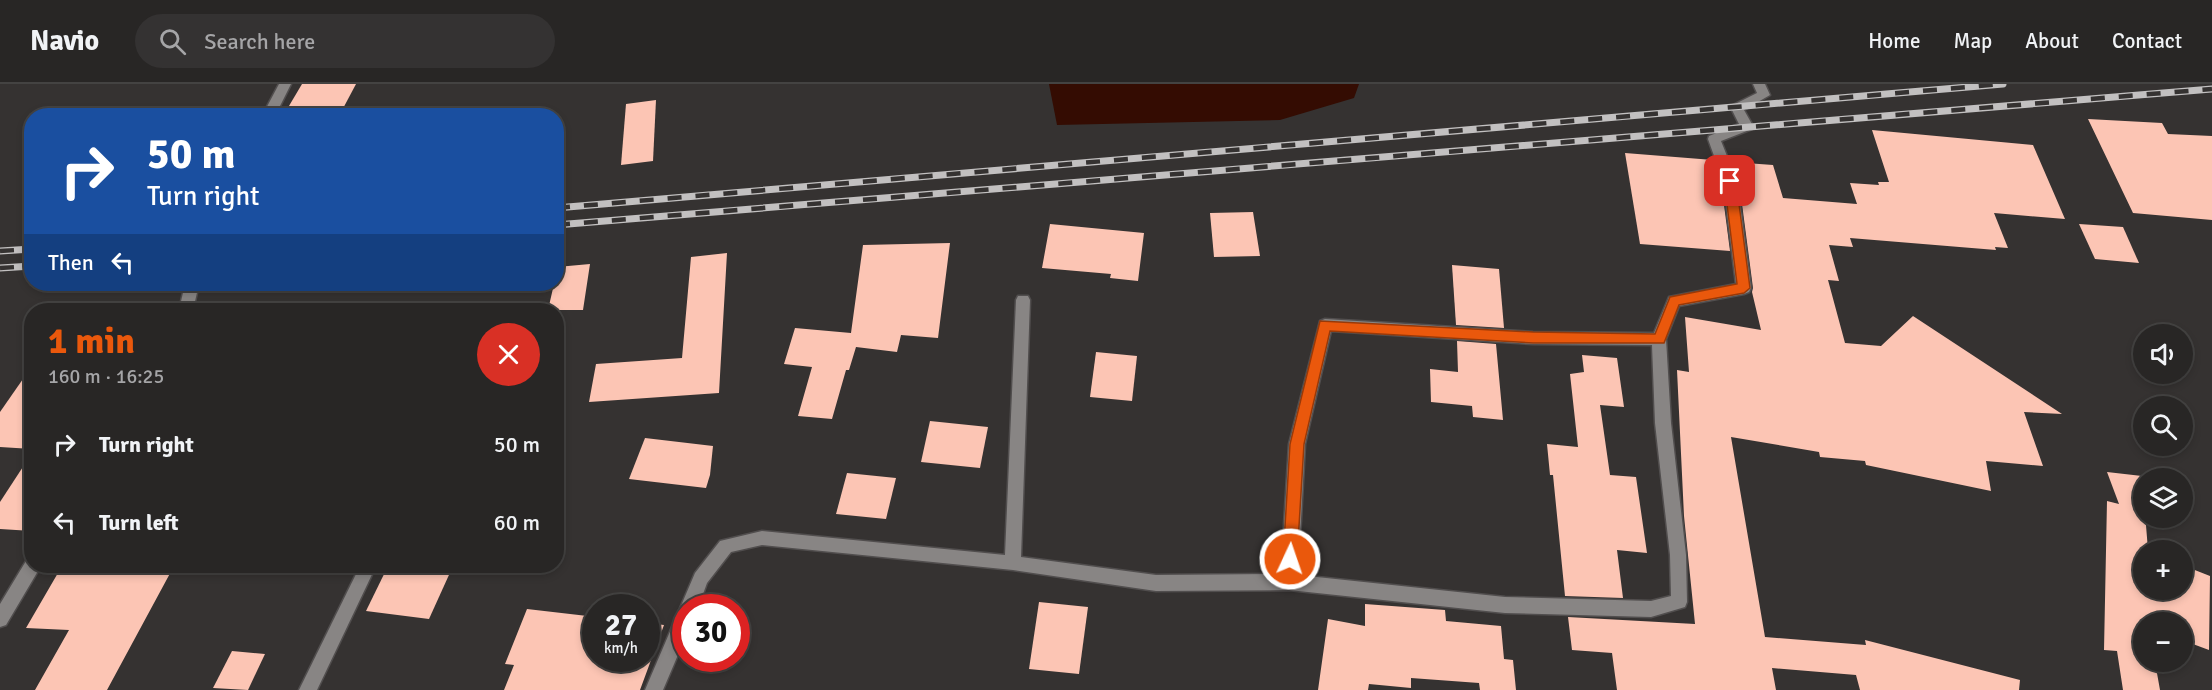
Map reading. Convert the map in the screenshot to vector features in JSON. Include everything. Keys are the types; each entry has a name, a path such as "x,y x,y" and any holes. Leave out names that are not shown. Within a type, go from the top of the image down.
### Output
{"street":[{"path":"272,108 285,84"},
{"path":"695,594 701,578 726,546 762,538 1013,563 1156,583 1289,582 1505,605 1651,609 1679,602 1678,555 1663,423 1659,339 1674,301 1744,288 1730,181 1714,139 1747,126 1737,108 1764,94 1759,84"},
{"path":"1013,563 1023,300"},
{"path":"1289,582 1297,444 1325,325 1533,338 1659,339"},
{"path":"0,619 28,573"},
{"path":"308,690 365,573"},
{"path":"654,690 672,648"}],"shaded area":[{"path":"1049,84 1359,84 1354,98 1280,120 1057,125"}],"building":[{"path":"302,84 356,84 343,108 288,108"},
{"path":"656,100 653,161 621,165 626,104"},
{"path":"2088,119 2162,123 2168,134 2212,136 2212,220 2133,213"},
{"path":"1872,130 2033,145 2065,219 1994,213 2008,248 1995,247 1996,250 1850,238 1853,247 1829,245 1839,281 1828,280 1845,343 1881,346 1913,316 2062,414 2024,412 2043,466 1986,461 1991,491 1866,465 1865,461 1820,457 1819,452 1731,437 1765,637 1866,645 1865,640 2020,680 2019,690 1860,690 1856,675 1772,668 1776,690 1617,690 1612,653 1572,650 1568,617 1695,624 1684,516 1677,370 1689,372 1685,317 1761,330 1752,292 1739,181 1732,162 1773,165 1783,198 1857,204 1850,183 1879,185 1878,182 1889,182"},
{"path":"1625,153 1713,160 1721,182 1730,251 1640,244"},
{"path":"1253,212 1260,256 1214,257 1210,213"},
{"path":"1050,224 1144,233 1138,281 1110,278 1111,274 1042,268"},
{"path":"2079,224 2123,227 2139,263 2095,259"},
{"path":"950,243 938,338 901,335 897,352 856,347 849,370 846,370 832,419 798,416 812,367 784,364 795,328 851,333 863,245"},
{"path":"727,253 719,393 589,402 596,364 682,358 691,257"},
{"path":"590,264 583,310 564,310 564,303 550,303 552,291 564,291 564,266"},
{"path":"1452,265 1499,269 1504,328 1456,325"},
{"path":"1457,341 1496,344 1503,420 1473,417 1472,406 1431,402 1430,369 1458,372"},
{"path":"1096,352 1137,356 1132,401 1090,397"},
{"path":"1582,355 1617,358 1624,407 1600,405 1610,475 1636,477 1647,553 1617,550 1623,598 1565,596 1553,475 1550,475 1547,444 1578,447 1570,374 1584,372"},
{"path":"24,378 24,448 0,447 0,412"},
{"path":"930,421 988,427 980,468 921,462"},
{"path":"645,438 713,446 710,475 706,488 629,479"},
{"path":"24,465 24,530 0,529 0,502"},
{"path":"2107,472 2133,475 2133,528 2146,528 2147,540 2133,540 2133,600 2193,600 2193,569 2210,576 2209,650 2193,644 2193,612 2133,612 2133,672 2157,672 2160,690 2123,690 2117,651 2104,650 2107,501 2119,504"},
{"path":"847,473 896,478 886,519 836,514"},
{"path":"58,573 170,573 107,690 35,690 69,630 26,628"},
{"path":"385,573 450,573 429,619 366,611"},
{"path":"1039,602 1088,607 1079,674 1029,669"},
{"path":"1365,604 1445,610 1446,621 1501,626 1504,659 1513,660 1516,690 1480,690 1479,683 1411,678 1411,688 1369,684 1368,690 1318,690 1328,619 1365,626"},
{"path":"527,609 582,615 582,672 647,672 640,690 504,690 514,665 505,664"},
{"path":"660,625 664,625 660,636"},
{"path":"232,651 265,654 248,690 213,688"}],"railway":[{"path":"564,207 2003,84"},
{"path":"564,224 2212,89"},
{"path":"0,251 24,250"},
{"path":"0,268 24,266"}],"route":[{"path":"1290,559 1297,444 1325,325 1533,338 1659,339 1674,301 1744,288 1730,181"}]}
